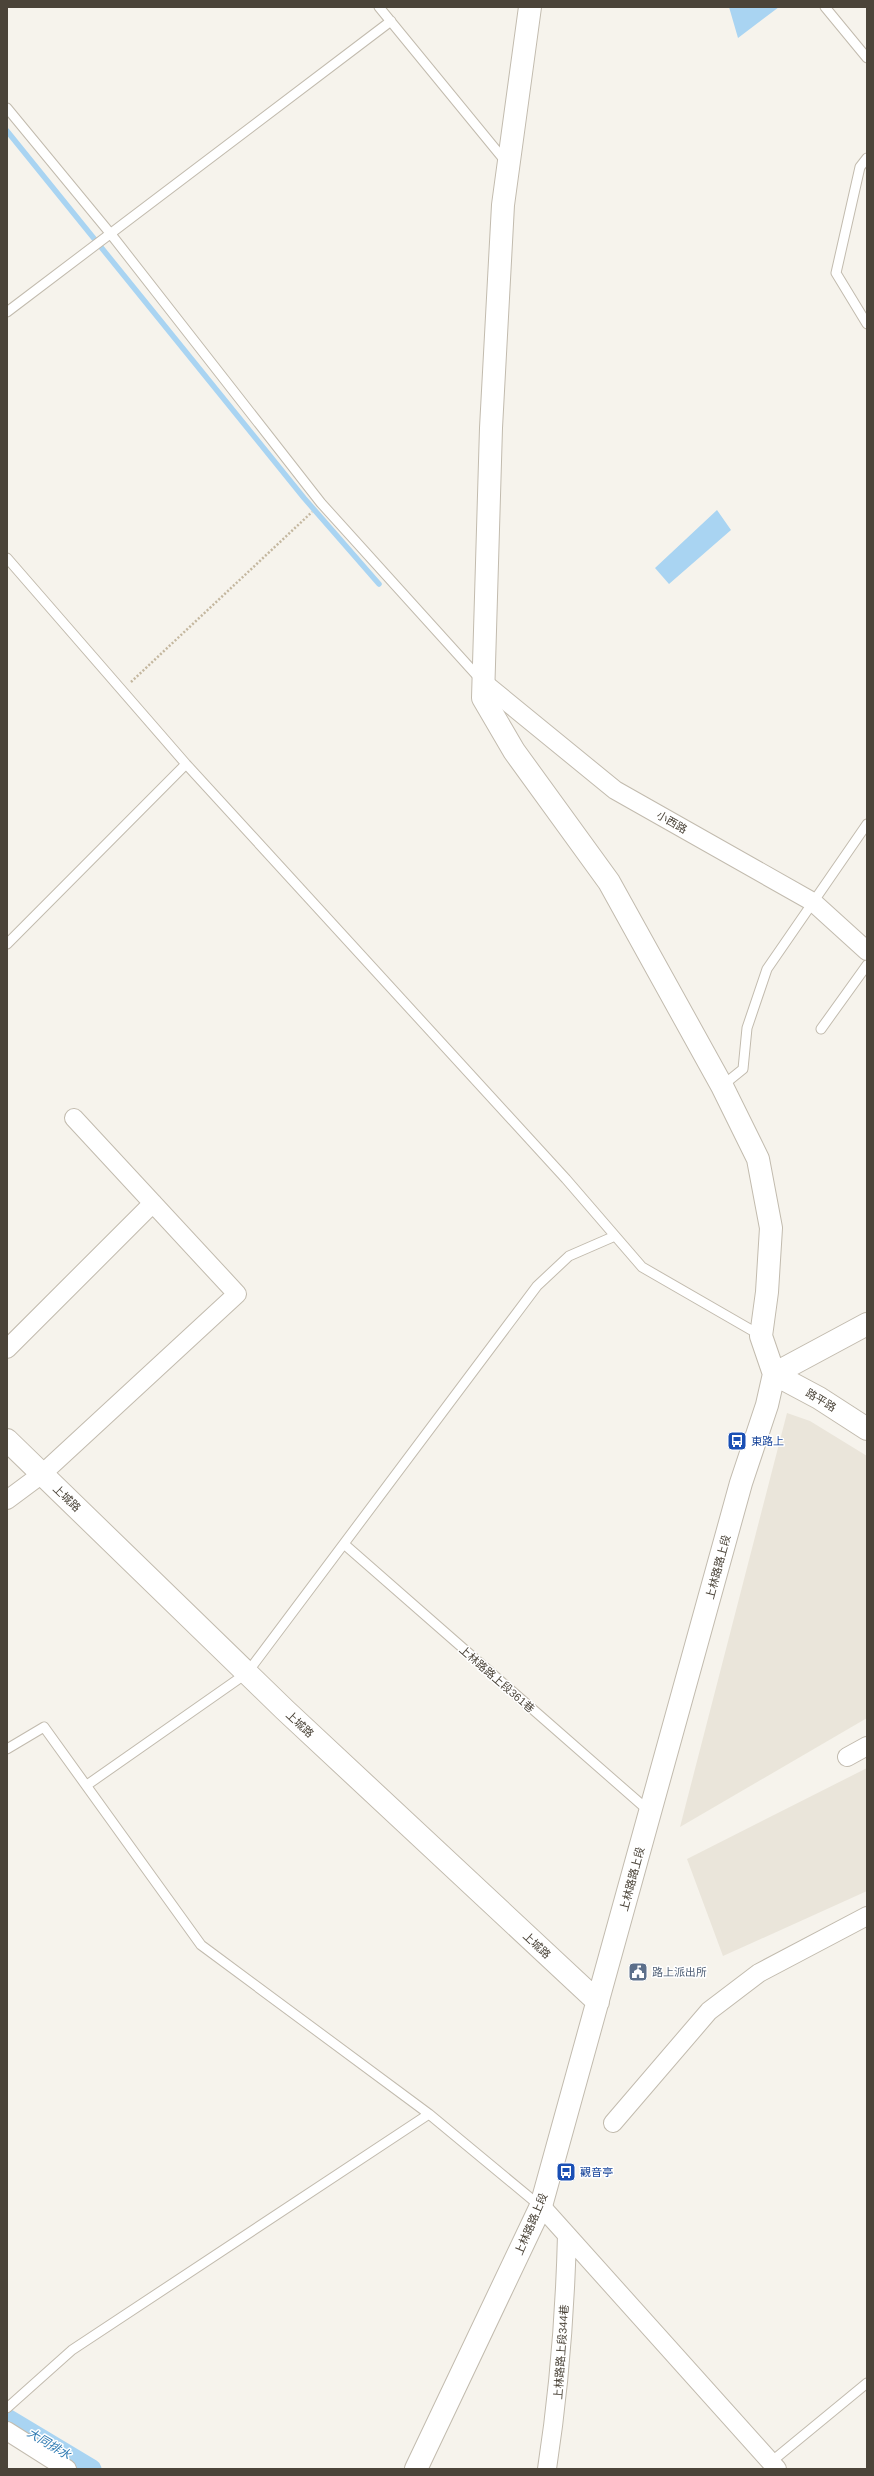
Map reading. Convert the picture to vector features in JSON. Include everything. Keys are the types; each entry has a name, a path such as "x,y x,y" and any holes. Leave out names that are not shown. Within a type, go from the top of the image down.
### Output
{"street":[{"path":"530,7 503,205 491,428 484,698 507,738 609,882 722,1086 758,1159 771,1228 767,1292 761,1336 774,1374 867,1324"},
{"name":"小西路","path":"484,683 615,790 813,902 867,951"},
{"path":"7,1500 42,1474 237,1294 74,1118"},
{"path":"7,1349 153,1203"},
{"name":"路平路","path":"774,1374 820,1398 867,1428"},
{"name":"上林路路上段","path":"416,2469 541,2206 774,1374"},
{"name":"上城路","path":"7,1440 247,1673 598,2002"},
{"path":"847,1757 867,1746"},
{"path":"613,2123 709,2011 759,1973 864,1922"},
{"path":"541,2206 774,2466"},
{"name":"上林路路上段344巷","path":"547,2469 558,2401 564,2336 567,2235"},
{"path":"7,2431 67,2469"}],"lane":[{"path":"379,7 508,164"},
{"path":"825,7 867,58"},
{"path":"7,312 391,21"},
{"path":"7,108 110,233 321,503 484,683"},
{"path":"867,158 860,167 836,273 867,324"},
{"path":"7,558 186,764 566,1179 642,1267 761,1336"},
{"path":"7,944 186,764"},
{"path":"722,1086 743,1069 747,1028 767,969 867,824"},
{"path":"821,1029 867,965"},
{"path":"87,1785 247,1673 537,1286 569,1256 615,1236"},
{"name":"上林路路上段361巷","path":"344,1544 650,1813"},
{"path":"7,1749 44,1726 200,1945 429,2114 541,2206"},
{"path":"7,2408 72,2350 429,2114"},
{"path":"774,2466 867,2383"}],"path":[{"path":"122,690 321,503"}],"shaded area":[{"path":"787,1413 810,1421 867,1456 867,1718 680,1827"},
{"path":"867,1768 867,1891 723,1956 687,1859"}],"water":[{"path":"729,7 779,7 738,38"},
{"path":"717,510 731,530 669,584 655,568"}],"waterway":[{"path":"7,131 304,498 379,584"},
{"name":"大同排水","path":"7,2418 92,2469"}],"place":[{"name":"東路上","path":"737,1441"},
{"name":"路上派出所","path":"638,1972"},
{"name":"觀音亭","path":"566,2172"}]}
